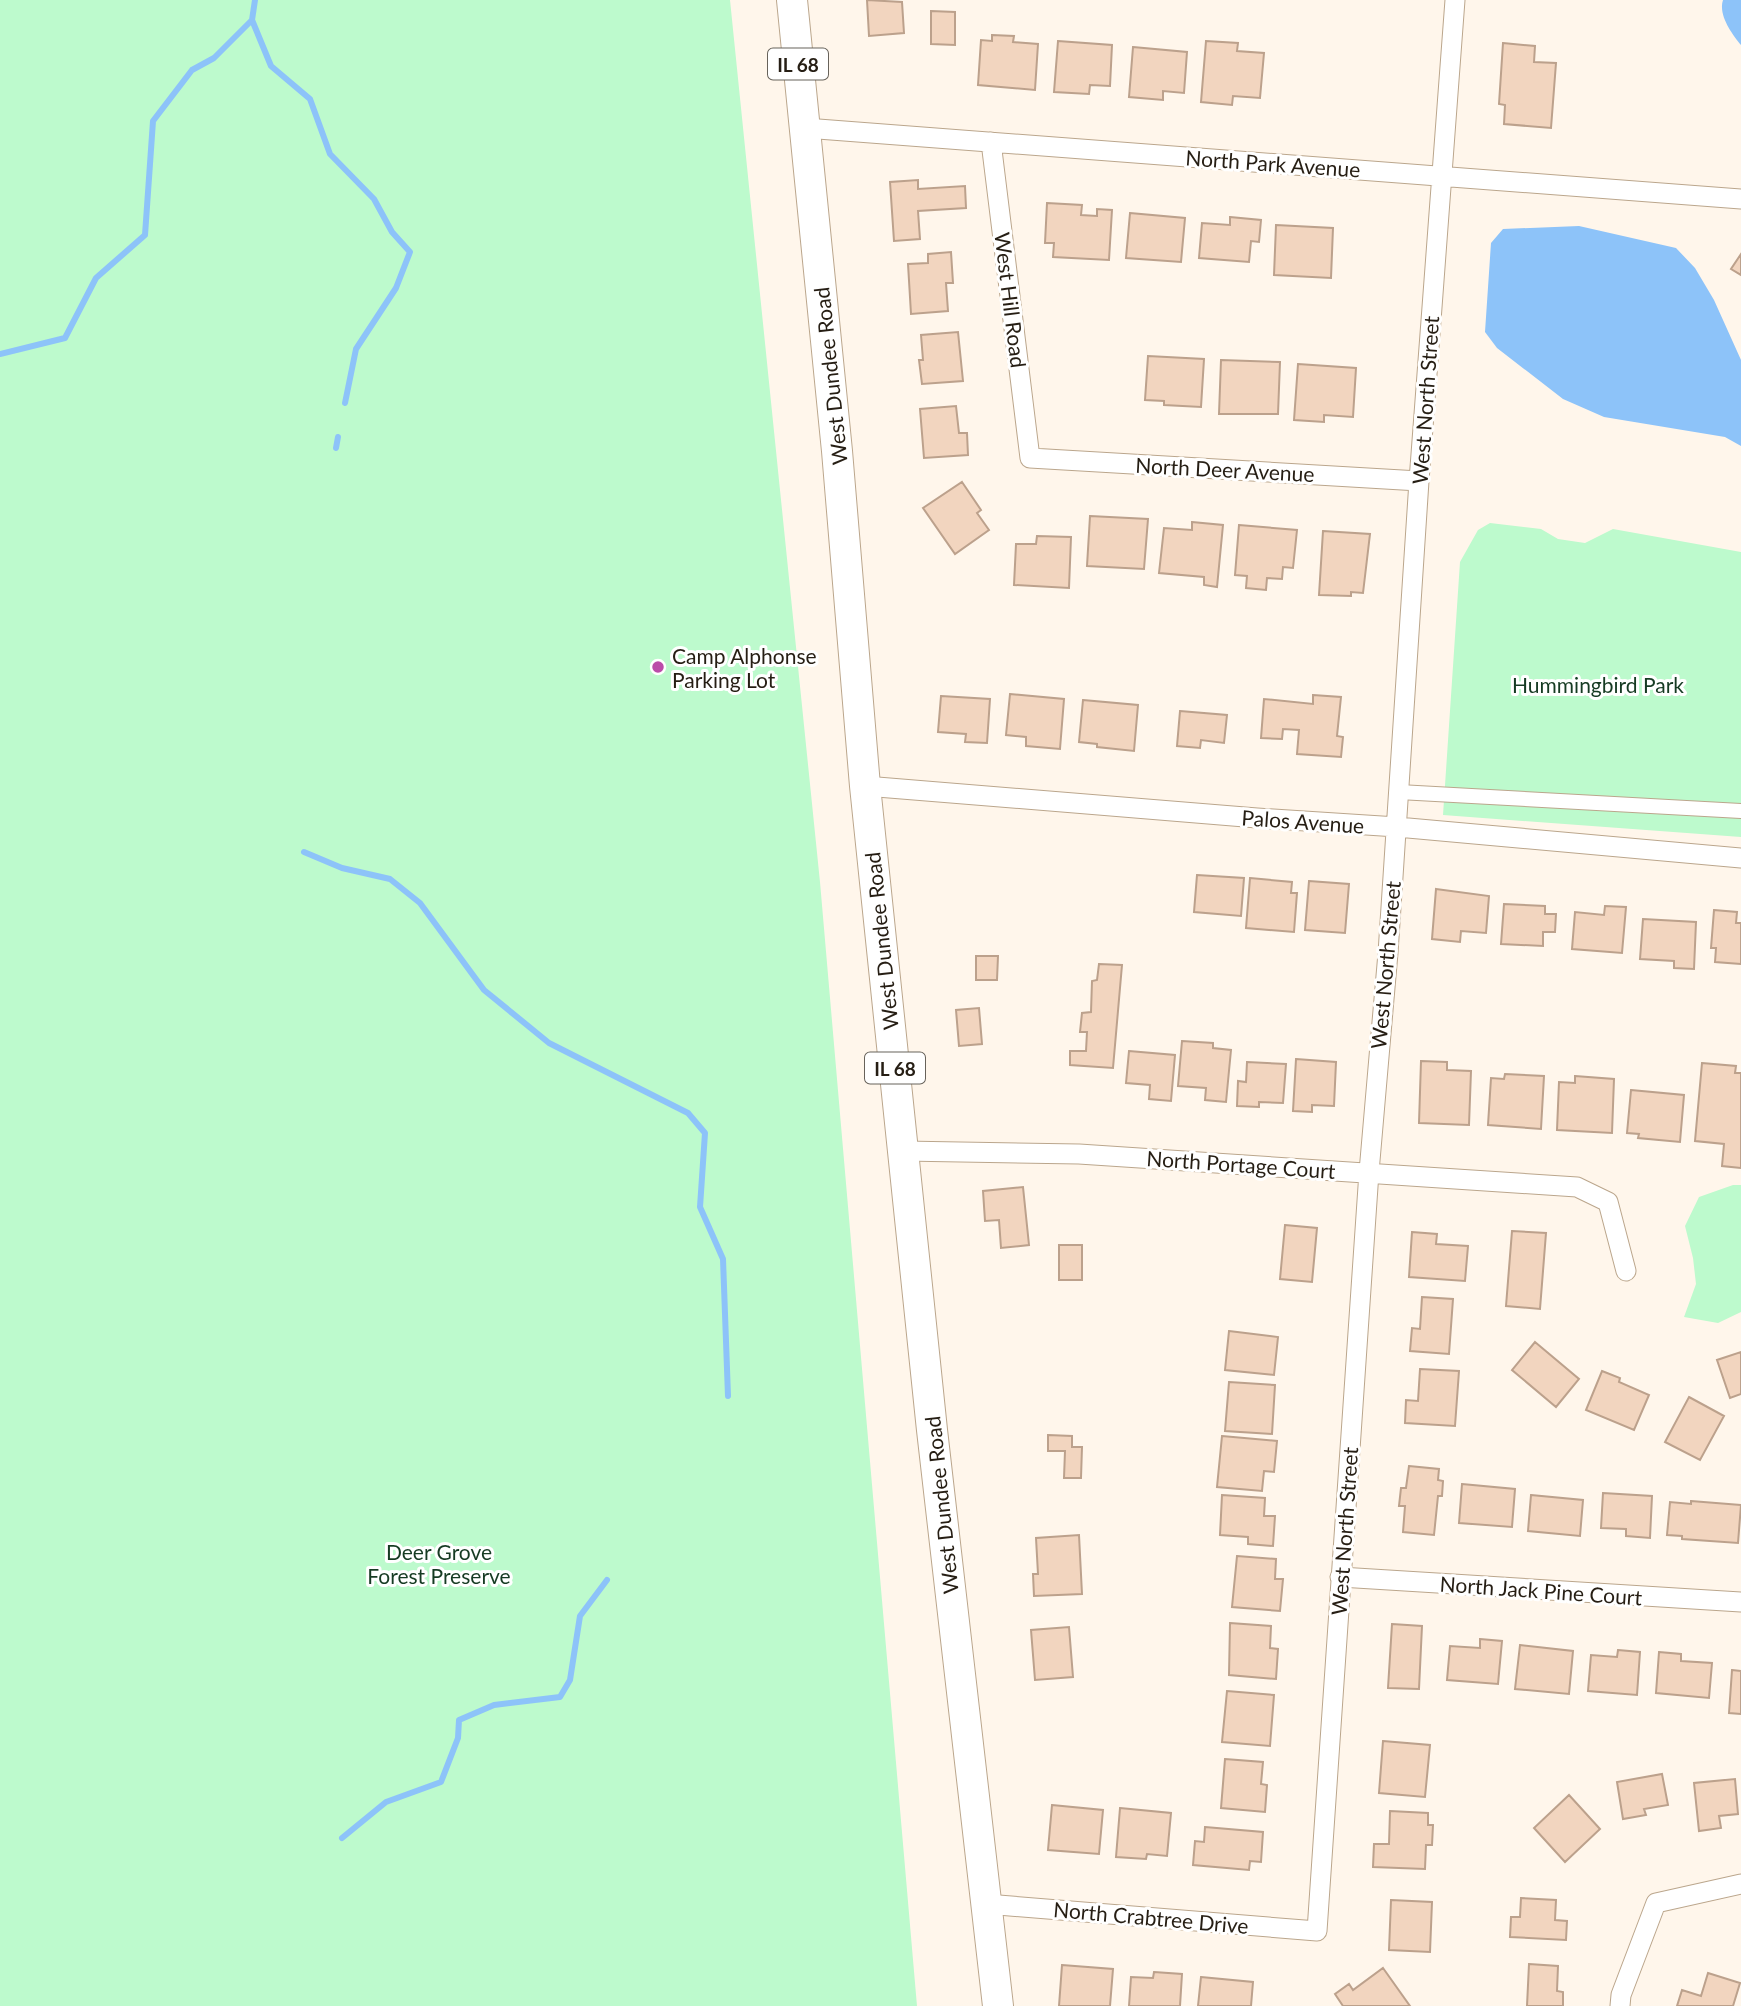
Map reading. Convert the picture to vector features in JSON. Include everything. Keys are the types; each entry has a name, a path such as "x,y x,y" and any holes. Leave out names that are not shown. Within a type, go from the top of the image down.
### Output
{"main road":[{"name":"West Dundee Road","path":"792,0 838,451 865,786 998,2006"}],"street":[{"name":"West North Street","path":"1317,1931 1340,1577 1397,827 1419,481 1455,0"},
{"name":"North Park Avenue","path":"805,128 1741,200"},
{"name":"West Hill Road","path":"991,142 1031,458"},
{"name":"North Deer Avenue","path":"1031,458 1419,481"},
{"name":"Palos Avenue","path":"865,786 1397,827 1741,858"},
{"path":"1399,792 1741,811"},
{"name":"North Portage Court","path":"903,1151 1079,1154 1577,1187 1608,1202 1626,1271"},
{"name":"North Jack Pine Court","path":"1340,1577 1741,1602"},
{"path":"1620,2006 1621,1995 1656,1903 1741,1884"},
{"name":"North Crabtree Drive","path":"986,1904 1317,1931"}],"green space":[{"name":"Deer Grove Forest Preserve","path":"0,0 730,0 820,882 917,2006 0,2006"},
{"name":"Hummingbird Park","path":"1490,523 1541,529 1558,539 1585,543 1613,529 1741,552 1741,837 1443,815 1460,562 1478,530"},
{"path":"1733,1185 1741,1185 1741,1312 1718,1323 1684,1317 1696,1284 1685,1226 1699,1197"}],"water":[{"path":"1723,0 1741,0 1741,45 1724,18"},
{"path":"1579,226 1676,248 1695,268 1714,300 1741,360 1741,446 1725,437 1604,417 1563,399 1497,348 1485,332 1491,243 1503,229"}],"building":[{"path":"867,0 902,2 904,33 869,36"},
{"path":"931,11 955,12 955,45 931,44"},
{"path":"992,35 1014,36 1013,42 1038,44 1035,90 978,85 981,40 992,41"},
{"path":"1058,41 1112,45 1110,86 1090,85 1089,94 1054,92"},
{"path":"1206,41 1238,43 1237,51 1264,53 1260,98 1233,96 1232,105 1201,102"},
{"path":"1503,43 1535,46 1534,62 1556,63 1551,128 1504,124 1505,105 1499,104"},
{"path":"1133,47 1187,52 1184,93 1163,91 1163,100 1129,97"},
{"path":"918,180 918,189 965,186 966,208 918,211 920,239 894,241 890,182"},
{"path":"1047,203 1082,205 1081,215 1097,216 1097,209 1112,210 1109,260 1053,257 1054,243 1045,243"},
{"path":"1130,213 1185,218 1181,262 1126,258"},
{"path":"1230,217 1261,220 1259,242 1251,241 1249,262 1199,258 1202,223 1230,225"},
{"path":"1276,225 1333,228 1331,278 1274,275"},
{"path":"951,252 953,283 946,283 948,311 911,314 908,264 928,263 928,254"},
{"path":"1741,254 1741,275 1731,269"},
{"path":"958,332 963,381 922,384 919,360 923,360 921,335"},
{"path":"1148,356 1204,359 1201,407 1164,405 1164,401 1145,400"},
{"path":"1221,360 1280,362 1278,414 1219,414"},
{"path":"1298,364 1356,368 1353,417 1324,415 1324,422 1294,420"},
{"path":"956,406 959,433 967,433 968,455 924,458 920,409"},
{"path":"962,482 981,510 977,513 989,530 955,554 923,508"},
{"path":"1090,516 1148,519 1144,569 1087,566"},
{"path":"1192,522 1223,525 1217,587 1204,585 1204,577 1159,573 1164,528 1192,530"},
{"path":"1239,525 1297,530 1293,568 1283,567 1282,579 1267,578 1266,590 1246,588 1247,576 1235,575"},
{"path":"1323,531 1370,534 1363,593 1351,592 1351,596 1319,595"},
{"path":"1037,536 1071,537 1069,588 1014,585 1016,544 1036,544"},
{"path":"1010,694 1064,699 1060,749 1026,746 1026,737 1006,735"},
{"path":"1313,695 1341,697 1337,736 1343,737 1341,757 1297,754 1299,730 1283,729 1282,739 1261,738 1264,699 1313,704"},
{"path":"941,696 990,699 987,743 965,742 966,734 938,732"},
{"path":"1083,700 1138,705 1134,751 1079,742"},
{"path":"1180,711 1227,715 1224,743 1201,740 1200,748 1177,746"},
{"path":"1197,875 1244,878 1241,916 1194,912"},
{"path":"1250,878 1292,882 1291,893 1297,893 1294,932 1246,928"},
{"path":"1309,881 1349,884 1345,933 1305,930"},
{"path":"1436,889 1489,896 1486,933 1461,931 1460,942 1432,939"},
{"path":"1504,904 1545,906 1545,914 1556,914 1555,932 1543,932 1543,946 1501,944"},
{"path":"1605,906 1626,907 1622,953 1572,949 1575,912 1604,915"},
{"path":"1714,910 1737,912 1736,923 1741,923 1741,964 1715,962 1716,948 1711,948"},
{"path":"1643,919 1696,922 1694,969 1674,968 1674,961 1640,959"},
{"path":"976,956 998,956 997,980 976,980"},
{"path":"1099,964 1122,965 1113,1068 1070,1065 1070,1051 1086,1051 1087,1032 1080,1032 1082,1013 1091,1012 1092,981 1097,980"},
{"path":"979,1008 982,1044 959,1046 956,1010"},
{"path":"1182,1041 1213,1043 1213,1048 1231,1050 1226,1102 1205,1100 1206,1088 1178,1086"},
{"path":"1129,1051 1175,1055 1171,1101 1149,1099 1150,1085 1126,1083"},
{"path":"1296,1059 1336,1062 1334,1106 1312,1105 1312,1112 1293,1111"},
{"path":"1421,1061 1447,1062 1447,1070 1471,1071 1469,1125 1419,1123"},
{"path":"1247,1062 1286,1064 1283,1103 1259,1102 1259,1107 1237,1106 1238,1081 1246,1082"},
{"path":"1702,1063 1736,1066 1735,1073 1741,1073 1741,1168 1722,1166 1724,1144 1695,1141"},
{"path":"1505,1074 1544,1076 1541,1129 1488,1125 1491,1078 1504,1079"},
{"path":"1575,1076 1614,1079 1612,1133 1557,1130 1559,1082 1575,1083"},
{"path":"1631,1090 1684,1095 1680,1142 1638,1138 1639,1134 1627,1133"},
{"path":"1023,1187 1029,1245 1001,1248 999,1220 985,1221 983,1191"},
{"path":"1285,1225 1317,1228 1312,1282 1280,1279"},
{"path":"1512,1231 1546,1233 1540,1309 1506,1306"},
{"path":"1412,1232 1437,1234 1436,1244 1468,1246 1465,1281 1409,1277"},
{"path":"1059,1245 1082,1245 1082,1280 1059,1280"},
{"path":"1422,1297 1453,1299 1449,1354 1410,1351 1412,1328 1420,1329"},
{"path":"1229,1331 1278,1337 1274,1375 1225,1370"},
{"path":"1535,1342 1579,1379 1556,1407 1512,1370"},
{"path":"1741,1352 1741,1394 1730,1398 1717,1360"},
{"path":"1420,1369 1459,1371 1455,1426 1405,1423 1406,1400 1418,1401"},
{"path":"1602,1371 1649,1395 1634,1430 1586,1410"},
{"path":"1229,1382 1275,1385 1272,1434 1225,1431"},
{"path":"1689,1397 1724,1416 1700,1460 1665,1442"},
{"path":"1048,1435 1072,1436 1072,1447 1082,1447 1081,1478 1064,1478 1065,1451 1048,1451"},
{"path":"1222,1436 1277,1441 1274,1472 1264,1471 1262,1491 1217,1487"},
{"path":"1409,1466 1439,1469 1438,1480 1443,1481 1442,1496 1438,1496 1434,1535 1403,1532 1405,1506 1399,1506 1401,1488 1406,1488"},
{"path":"1462,1484 1515,1489 1512,1527 1459,1523"},
{"path":"1603,1493 1652,1496 1650,1538 1626,1536 1626,1529 1601,1528"},
{"path":"1222,1495 1265,1498 1264,1516 1275,1516 1273,1546 1248,1544 1248,1537 1220,1535"},
{"path":"1531,1495 1583,1500 1580,1536 1528,1531"},
{"path":"1691,1501 1741,1505 1738,1543 1682,1539 1682,1536 1667,1535 1670,1502 1691,1504"},
{"path":"1079,1535 1082,1594 1034,1596 1033,1574 1038,1574 1036,1538"},
{"path":"1237,1556 1276,1559 1275,1579 1283,1579 1280,1611 1232,1607"},
{"path":"1230,1623 1271,1626 1270,1648 1278,1649 1276,1679 1229,1675"},
{"path":"1392,1624 1422,1626 1419,1689 1388,1688"},
{"path":"1069,1627 1073,1677 1035,1680 1031,1630"},
{"path":"1480,1639 1502,1641 1498,1684 1447,1680 1450,1646 1480,1648"},
{"path":"1520,1645 1573,1651 1569,1694 1515,1689"},
{"path":"1618,1650 1640,1652 1637,1695 1588,1691 1591,1655 1617,1657"},
{"path":"1659,1652 1681,1654 1681,1661 1712,1663 1709,1698 1656,1693"},
{"path":"1732,1670 1741,1671 1741,1714 1729,1713"},
{"path":"1227,1691 1274,1695 1270,1746 1222,1742"},
{"path":"1383,1741 1430,1745 1425,1797 1379,1793"},
{"path":"1225,1759 1263,1762 1261,1784 1267,1785 1265,1812 1221,1808"},
{"path":"1662,1774 1668,1805 1644,1809 1646,1815 1623,1819 1617,1782"},
{"path":"1735,1779 1738,1814 1719,1816 1721,1828 1699,1831 1694,1783"},
{"path":"1569,1795 1600,1829 1565,1862 1534,1828"},
{"path":"1052,1805 1103,1810 1099,1854 1048,1850"},
{"path":"1120,1808 1171,1813 1167,1856 1147,1854 1146,1859 1116,1857"},
{"path":"1390,1811 1428,1813 1428,1825 1433,1825 1432,1845 1426,1845 1425,1869 1373,1867 1374,1844 1389,1844"},
{"path":"1205,1827 1263,1832 1261,1862 1250,1861 1249,1870 1193,1865 1195,1841 1204,1842"},
{"path":"1521,1898 1556,1900 1555,1920 1567,1921 1566,1940 1510,1937 1511,1917 1520,1917"},
{"path":"1391,1900 1432,1902 1430,1952 1389,1950"},
{"path":"1529,1964 1558,1966 1557,1991 1563,1992 1563,2006 1527,2006"},
{"path":"1062,1965 1113,1969 1110,2006 1059,2006"},
{"path":"1383,1968 1410,2006 1343,2006 1335,1994 1349,1984 1353,1990"},
{"path":"1154,1972 1182,1974 1180,2006 1129,2006 1131,1977 1153,1978"},
{"path":"1708,1973 1740,1983 1733,2006 1677,2006 1682,1990 1701,1996"},
{"path":"1201,1977 1253,1982 1251,2006 1198,2006"}],"waterway":[{"path":"255,0 252,20 271,66 310,99 330,154 374,199 392,232 410,252 396,288 356,349 345,403"},
{"path":"0,354 65,338 96,278 145,235 153,121 192,70 214,58 252,20"},
{"path":"336,448 338,437"},
{"path":"304,852 342,868 390,879 420,903 484,990 549,1043 688,1113 705,1133 700,1207 723,1259 728,1396"},
{"path":"342,1838 386,1802 441,1782 458,1738 459,1720 494,1705 560,1697 570,1680 580,1616 607,1580"}],"place":[{"name":"Camp Alphonse Parking Lot","path":"658,667"}]}
